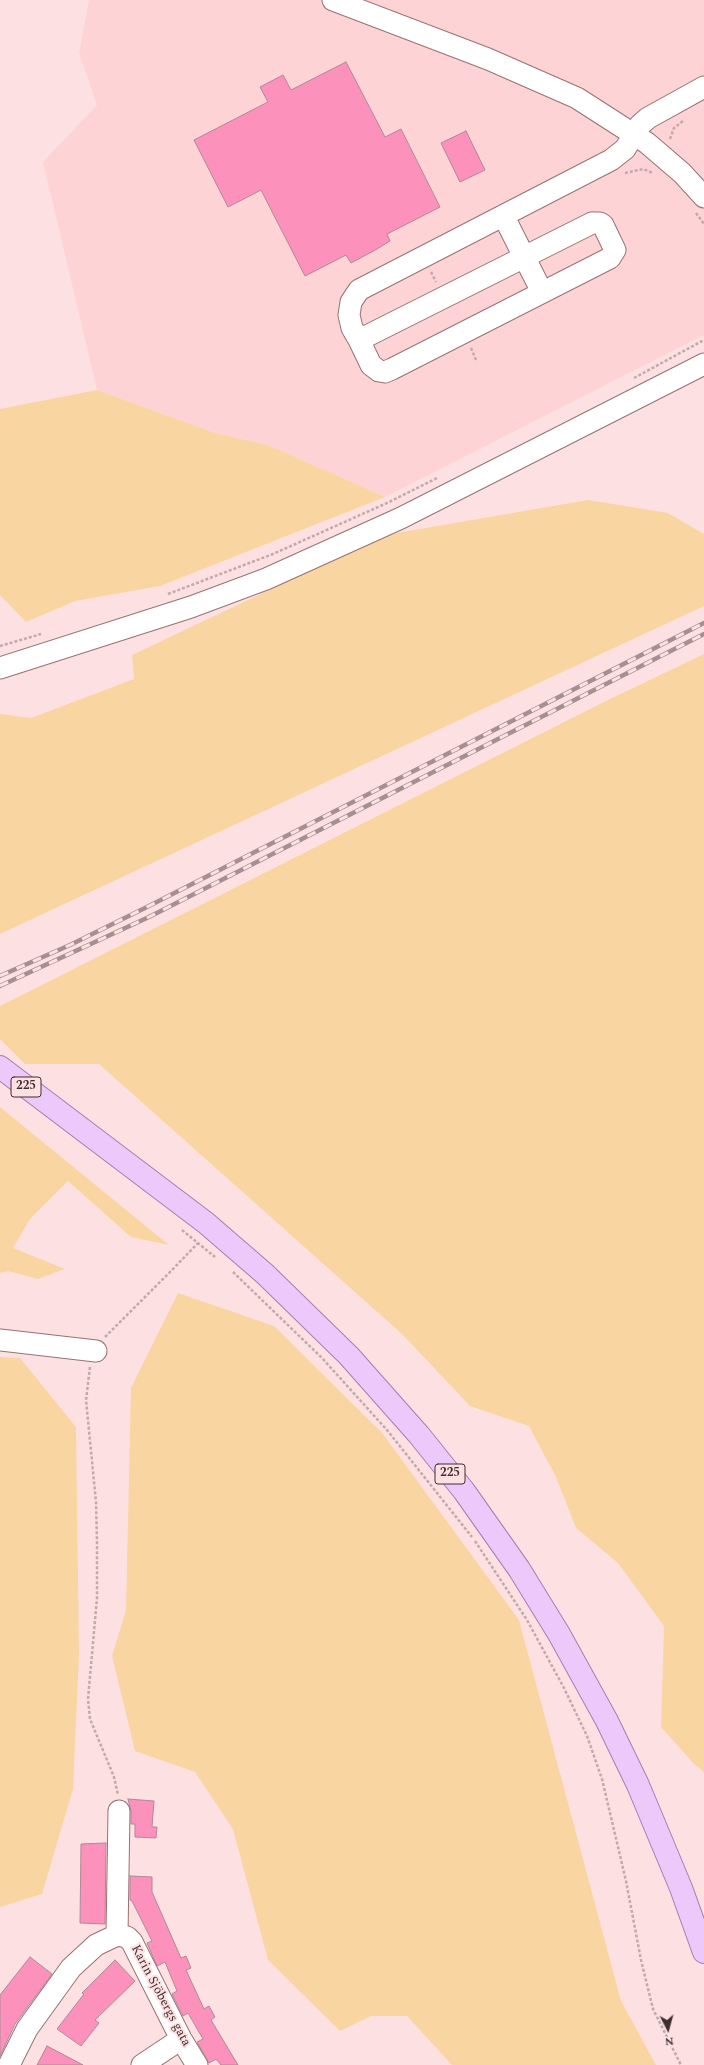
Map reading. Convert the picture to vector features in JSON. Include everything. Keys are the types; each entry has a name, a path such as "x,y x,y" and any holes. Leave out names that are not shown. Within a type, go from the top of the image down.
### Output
{"main road":[{"name":"225","path":"0,1067 206,1223 265,1274 349,1356 419,1435 464,1491 519,1569 559,1634 607,1721 638,1785 680,1888 704,1952"}],"street":[{"path":"333,0 540,81 577,98 635,133 656,163 698,203"},
{"path":"359,340 592,223 596,222 603,225 614,246 615,250 610,258 385,372 375,369 371,364 359,340 350,322 349,315 351,302 359,290 504,217 611,160 625,149 635,133 648,118 704,87"},
{"path":"504,217 542,292"},
{"path":"6,665 191,607 266,578 401,518 704,364"},
{"path":"0,1340 96,1350"},
{"path":"9,2065 27,2029 71,1968 96,1945 117,1935 119,1811"},
{"name":"Karin Sjöbergs gata","path":"117,1935 127,1937 132,1942 181,2039 197,2065"},
{"path":"142,2065 181,2039"}],"path":[{"path":"655,174 656,163 667,148 674,128 686,118"},
{"path":"622,174 656,163"},
{"path":"698,203 704,224"},
{"path":"630,380 704,340"},
{"path":"163,596 273,554 387,503 443,475"},
{"path":"0,646 48,633"},
{"path":"180,1228 219,1260"},
{"path":"119,1811 118,1794 114,1777 90,1719 88,1699 97,1598 97,1542 96,1502 86,1400 88,1373 96,1350 108,1332 198,1243"},
{"path":"230,1269 322,1358 387,1430 472,1537 527,1620 564,1688 586,1736 602,1779 626,1881 641,1960 653,2009 681,2065"}],"shaded area":[{"path":"89,0 704,0 704,335 385,497 268,445 215,433 97,390 43,162 97,105 79,53"},
{"path":"97,390 215,433 268,445 385,497 160,586 75,601 26,622 0,595 0,409"},
{"path":"588,500 668,513 704,534 704,606 0,934 0,714 31,718 134,679 132,655 385,535"},
{"path":"704,654 704,1772 694,1764 661,1727 664,1626 618,1563 576,1528 556,1477 529,1426 470,1406 402,1334 99,1064 25,1064 0,1039 0,1006 606,701"},
{"path":"0,1107 169,1245 131,1237 68,1181 30,1219 13,1248 65,1269 38,1279 8,1271 0,1273"},
{"path":"178,1293 274,1326 383,1434 519,1620 621,2001 656,2065 452,2065 407,2016 371,2016 340,2031 268,1960 233,1829 195,1772 135,1751 112,1656 126,1610 131,1388"},
{"path":"0,1357 20,1358 76,1427 79,1654 73,1789 42,1894 0,1907"}],"building":[{"path":"346,62 385,137 401,129 440,207 387,234 390,241 351,263 346,255 305,276 261,190 228,207 194,140 268,102 260,87 283,75 291,90"},
{"path":"466,131 485,170 460,182 441,143"},
{"path":"128,1799 154,1801 152,1827 157,1827 156,1838 135,1837 135,1824 131,1824 131,1811"},
{"path":"106,1843 105,1924 80,1923 81,1844"},
{"path":"130,1876 152,1877 152,1892 181,1958 186,1956 191,1968 186,1970 204,2009 209,2006 215,2017 211,2020 238,2065 221,2065 216,2059 209,2063 197,2042 203,2039 188,2013 183,2016 172,1994 177,1991 165,1962 157,1966 147,1943 152,1941 132,1901 130,1900"},
{"path":"30,1957 52,1974 15,2024 0,2056 0,1995"},
{"path":"115,1960 135,1981 95,2020 99,2023 81,2046 57,2029 84,1994 82,1993"},
{"path":"47,2046 83,2065 37,2065"}],"railway":[{"path":"0,976 70,945 145,908 704,623"},
{"path":"0,986 149,917 704,634"}]}
